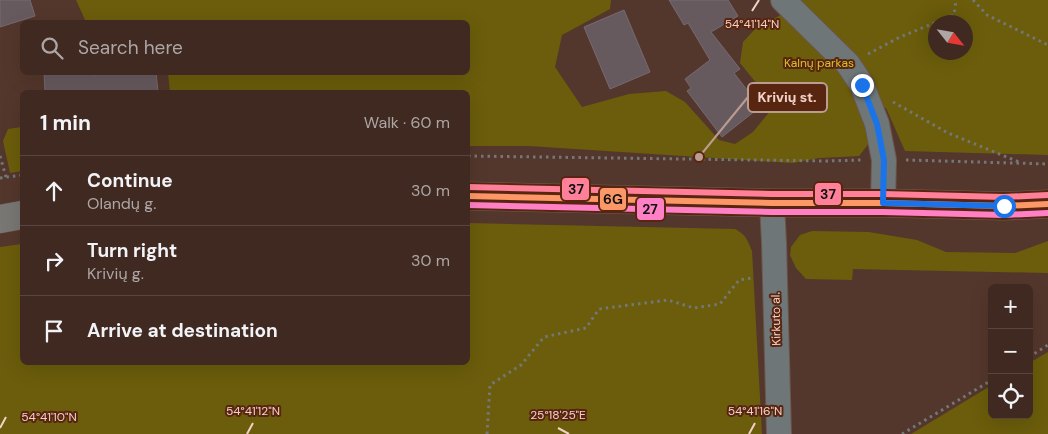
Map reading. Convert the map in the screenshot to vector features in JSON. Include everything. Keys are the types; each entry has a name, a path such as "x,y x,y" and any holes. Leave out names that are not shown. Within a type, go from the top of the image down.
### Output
{"main road":[{"path":"470,196 772,203 1004,206 1048,204"},
{"path":"0,219 20,215"}],"street":[{"path":"783,0 848,64 862,85 877,124 884,160 883,203"},
{"name":"Kirkuto al.","path":"772,203 779,434"}],"path":[{"path":"848,64 900,36 954,15 956,0"},
{"path":"973,0 987,15 1048,45"},
{"path":"862,85 948,133 1022,163"},
{"path":"0,156 6,177"},
{"path":"470,156 827,161 884,160 1048,164"},
{"path":"0,178 20,175"},
{"path":"487,434 490,385 521,365 544,336 586,328 599,309 668,300 694,308 720,304 738,280 775,275"},
{"path":"1033,354 1048,345"},
{"path":"902,434 988,382"}],"green space":[{"name":"Kalnų parkas","path":"76,0 611,0 610,9 562,35 555,67 582,107 629,94 666,91 685,102 719,140 735,144 753,132 771,110 770,100 740,63 743,42 756,28 779,16 795,0 1048,0 1048,155 905,151 886,108 865,105 874,137 859,156 819,158 793,163 529,146 470,146 470,90 170,90 168,75 470,75 470,20 85,20"},
{"path":"20,127 20,171 10,173 3,141 8,129"},
{"path":"470,223 735,229 746,238 752,251 762,434 0,434 0,247 20,244 20,365 470,365"},
{"path":"812,231 869,232 917,240 946,252 1015,253 1048,241 1048,273 853,269 852,280 806,279 796,268 790,255 791,247 800,235"},
{"path":"1048,352 1048,434 911,434 988,387 988,419 1033,419 1033,361"}],"building":[{"path":"0,0 30,0 35,16 0,27"},
{"path":"669,0 728,0 738,16 711,32 740,69 734,73 760,107 722,137 687,91 691,88 685,79 710,60 688,23 684,25"},
{"path":"624,10 650,72 610,89 584,27"},
{"path":"44,75 156,75 158,90 45,90"}],"transit line":[{"name":"37","path":"470,187 772,194 1004,197 1048,195"},
{"name":"6G","path":"470,196 772,203 1004,206 1048,204"},
{"name":"27","path":"470,205 772,212 1004,215 1048,213"}],"place":[{"name":"Krivių st.","path":"699,157"}],"route":[{"path":"862,85 877,124 884,160 883,203 1004,206"}]}
